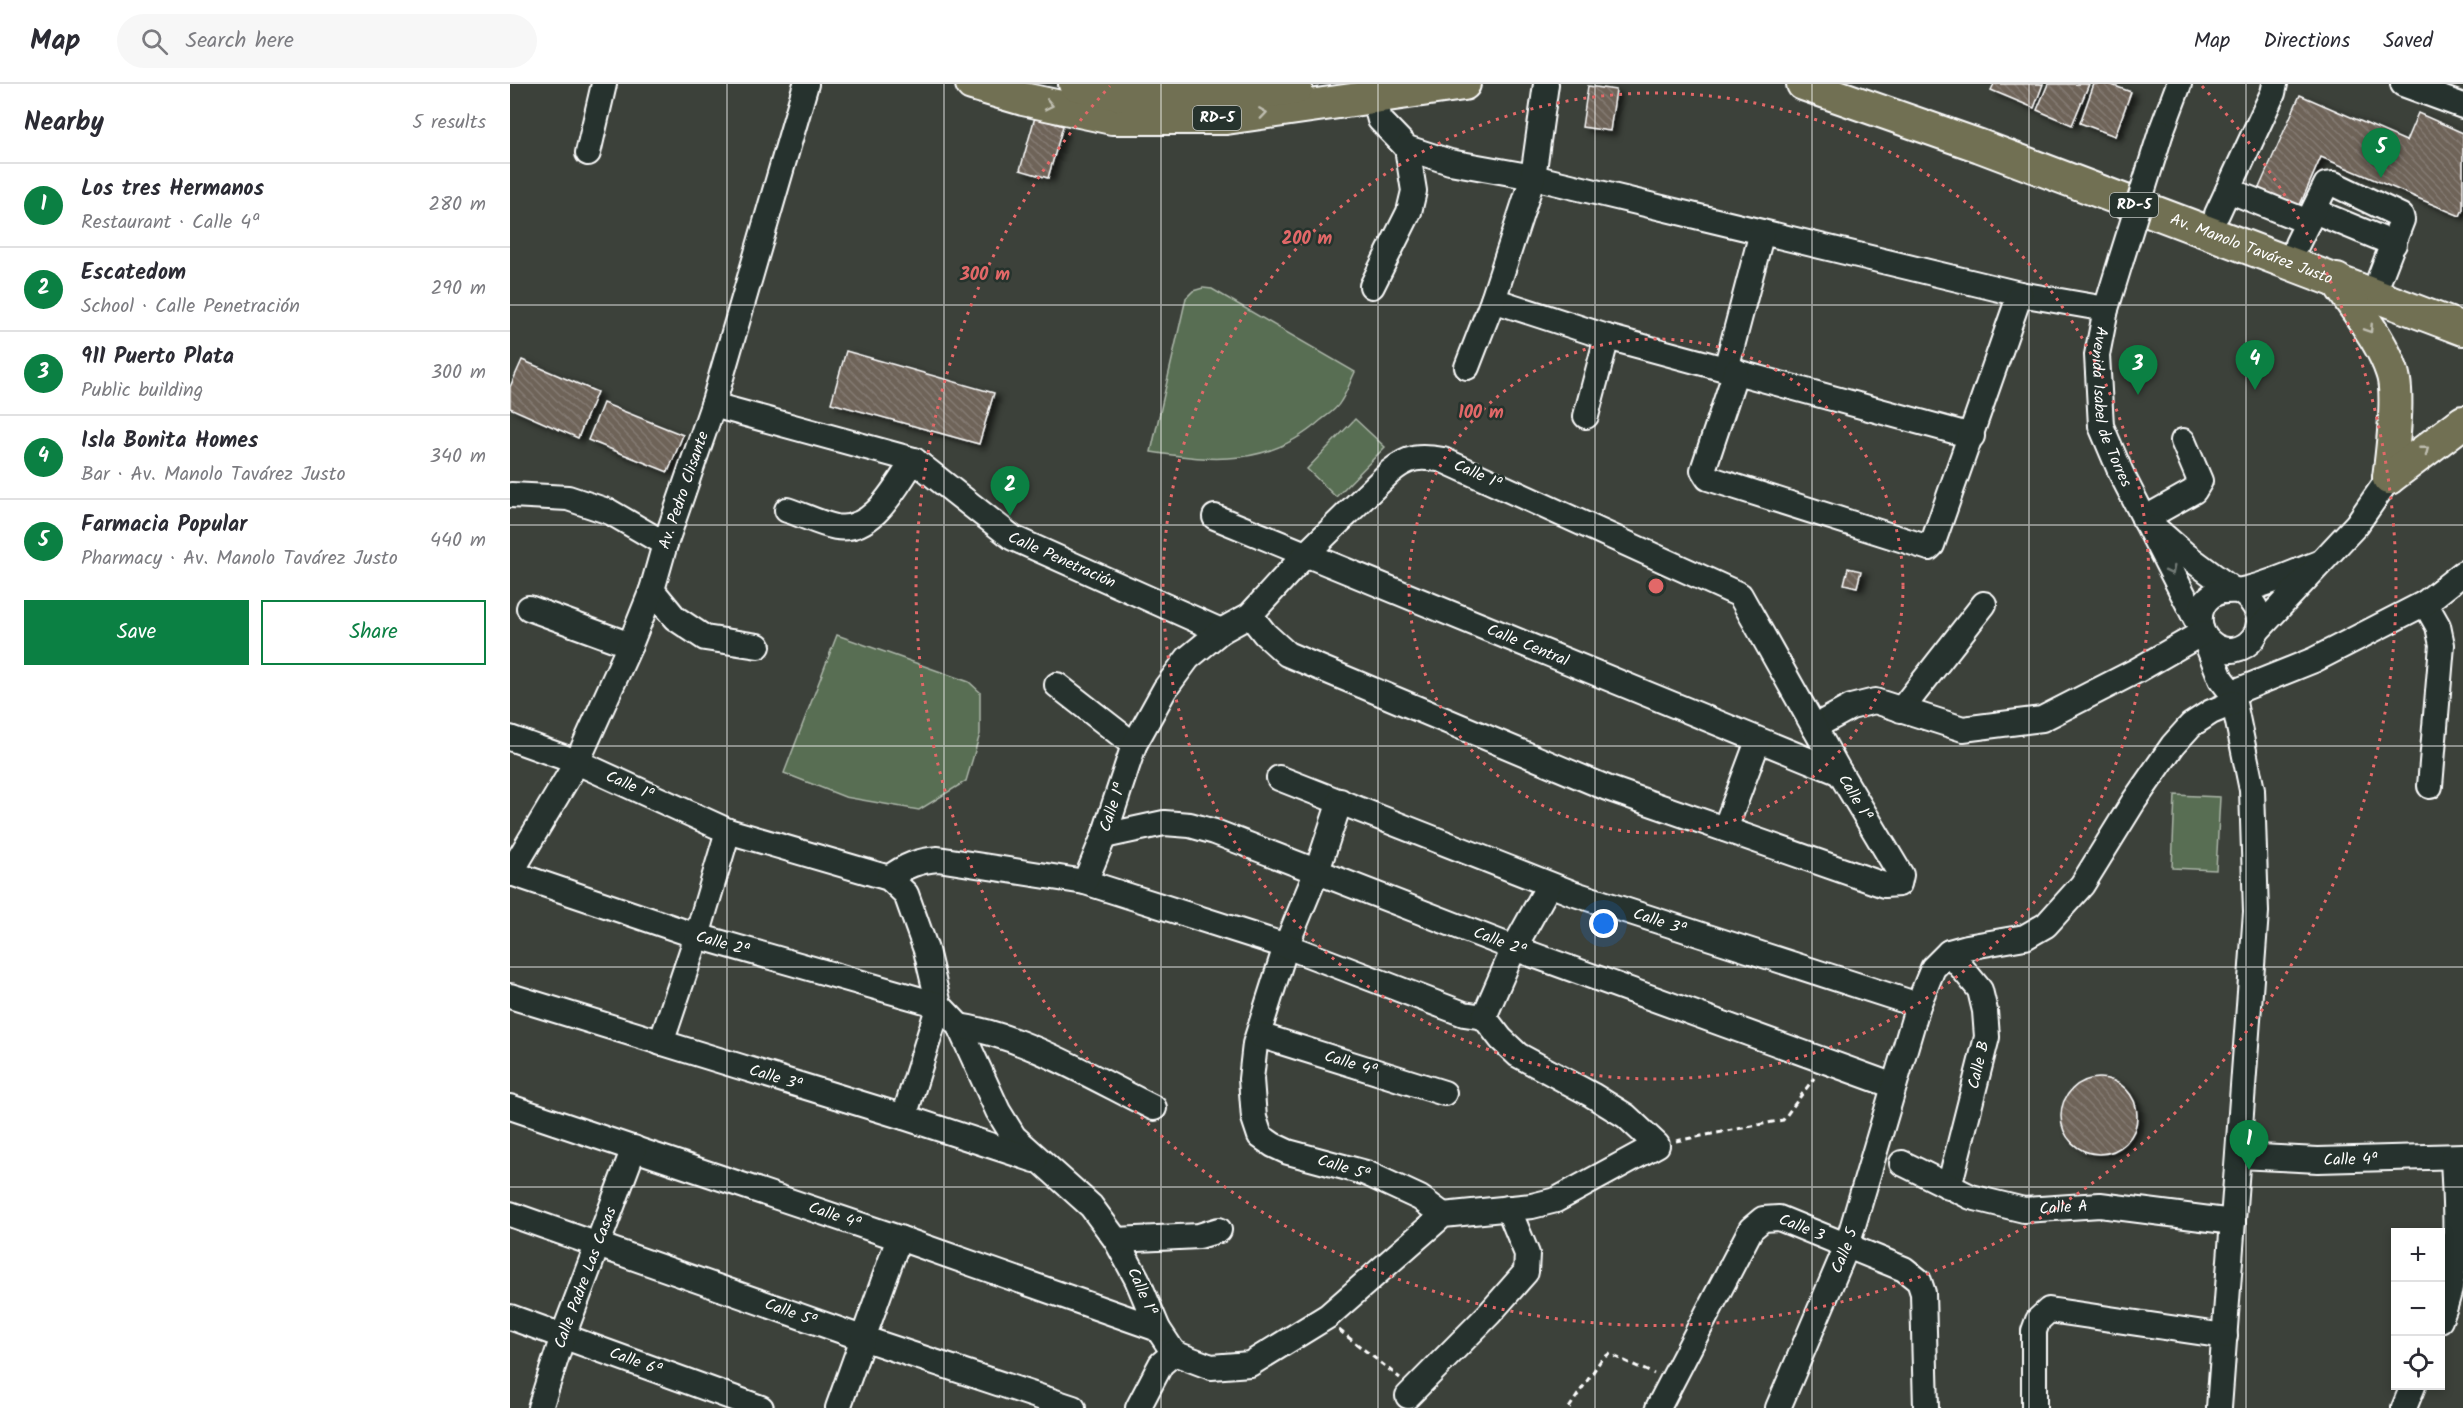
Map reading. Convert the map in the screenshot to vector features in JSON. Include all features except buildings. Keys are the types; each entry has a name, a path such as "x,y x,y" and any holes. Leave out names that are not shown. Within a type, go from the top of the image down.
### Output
{"main road":[{"name":"RD-5","path":"972,84 1023,99 1112,118 1226,118 1464,84"},
{"name":"RD-5","path":"1075,84 1122,95 1228,94 1336,84"},
{"name":"Av. Manolo Tavárez Justo","path":"1803,84 1980,146 2337,280 2460,313"},
{"name":"Av. Manolo Tavárez Justo","path":"1848,84 2222,202 2306,226 2380,277 2460,313"},
{"path":"2337,280 2380,347 2393,373 2393,445 2388,478"},
{"path":"2388,478 2463,422"}],"street":[{"path":"588,153 604,84"},
{"name":"Av. Pedro Clisante","path":"510,873 577,762 630,645 652,590 665,544 713,405 806,84"},
{"path":"1467,367 1493,300 1533,177 1546,84"},
{"name":"Avenida Isabel de Torres","path":"2179,84 2161,132 2106,309 2097,355 2101,426 2121,473 2202,633 2221,679 2233,698 2252,790 2256,912 2219,1408"},
{"path":"2222,202 2273,93 2275,84"},
{"path":"2403,84 2463,106"},
{"path":"1374,98 1380,120 1407,148 1450,162 1533,177 2020,294 2106,309"},
{"path":"1372,286 1409,212 1414,191 1407,148"},
{"path":"2380,277 2394,244 2403,220 2399,213 2334,184 2326,186 2306,226 2394,244"},
{"path":"1762,232 1731,370 1703,474 1708,478 1924,548 1932,545 2020,294"},
{"path":"1493,300 1607,337 1972,436"},
{"path":"1586,416 1607,337"},
{"name":"Calle Penetración","path":"713,405 914,460 1013,537 1221,632"},
{"path":"2144,519 2199,486 2200,481 2183,441"},
{"name":"Calle 1ª","path":"1085,882 1104,836 1134,745 1165,689 1188,658 1221,632 1250,615 1305,555 1402,462 1423,456 1443,460 1740,595 1840,773 1901,875 1899,884 1884,885 1725,829"},
{"path":"787,510 836,527 849,527 862,522 882,507 914,460"},
{"path":"2319,563 2210,596 2199,617 2202,633 2211,644 2222,649 2233,650 2244,646 2357,524 2388,478"},
{"path":"511,495 568,498 610,512 665,544"},
{"name":"Calle Central","path":"1215,517 1840,773"},
{"name":"Avenida Isabel de Torres","path":"2144,519 2187,556 2236,590"},
{"path":"1948,952 2025,937 2046,925 2082,885 2134,801 2191,725 2233,698 2314,660 2425,603 2463,573"},
{"path":"652,590 675,618 705,638 758,646"},
{"path":"2233,698 2255,635 2259,614 2253,600 2236,590"},
{"path":"2425,603 2438,626 2442,645 2430,786"},
{"path":"1901,710 1984,604"},
{"path":"529,608 630,645"},
{"path":"1250,615 1265,634 1287,654 1607,788 1725,829 1758,741"},
{"path":"1814,727 1851,707 1875,700 1963,729 2042,719 2136,671 2202,633"},
{"path":"1057,685 1134,745"},
{"name":"Calle 1ª","path":"510,738 577,762 728,831 889,878"},
{"name":"Calle 3ª","path":"1280,778 1549,885 1918,1005"},
{"path":"1258,1035 1286,946 1317,871 1340,801"},
{"name":"Calle 2ª","path":"1104,836 1164,823 1190,825 1317,871 1514,948 1894,1086"},
{"path":"661,1043 697,936 728,831"},
{"path":"904,1117 939,1005 926,950 906,894 889,878 905,866 919,861 938,859 1085,882 1286,946 1464,1014 1484,1017 1501,1039 1518,1055 1626,1116 1657,1145 1556,1200 1532,1206 1443,1215 1328,1316 1250,1364 1211,1367 1174,1353 1161,1364 1138,1408"},
{"name":"Calle 2ª","path":"510,873 697,936 939,1005"},
{"path":"1484,1017 1514,948 1549,885"},
{"name":"Calle 5","path":"1778,1408 1847,1246 1918,1005 1933,968 1948,952"},
{"name":"Calle B","path":"1948,952 1980,990 1985,1011 1987,1037 1948,1187"},
{"name":"Calle 3ª","path":"510,996 904,1117 1040,1162"},
{"name":"Calle 1ª","path":"939,1005 959,1026 998,1110 1014,1137 1091,1206 1116,1240 1137,1279 1158,1329 1174,1353"},
{"path":"959,1026 988,1030 1054,1059 1154,1108"},
{"name":"Calle 4ª","path":"1258,1035 1444,1093"},
{"name":"Calle 5ª","path":"1258,1035 1251,1079 1254,1118 1260,1136 1288,1152 1366,1173 1420,1198 1443,1215"},
{"name":"Calle 4ª","path":"510,1107 899,1238 1158,1329"},
{"name":"Calle Padre Las Casas","path":"540,1408 563,1336 634,1148"},
{"name":"Calle 4ª","path":"2239,1156 2318,1161 2458,1157"},
{"path":"2445,1308 2450,1296 2457,1249 2458,1157"},
{"name":"Calle A","path":"1902,1163 1971,1197 2024,1210 2100,1205 2233,1222"},
{"path":"1408,1396 1489,1314 1526,1272 1527,1254 1508,1208"},
{"name":"Calle 5ª","path":"510,1214 862,1338 1073,1408"},
{"name":"Calle 3","path":"1659,1408 1751,1229 1763,1220 1779,1218 1904,1269 1919,1281 1923,1293 1926,1408"},
{"path":"1116,1240 1199,1236 1219,1230"},
{"path":"838,1408 899,1238"},
{"path":"2034,1408 2034,1331 2038,1320 2049,1310 2225,1336"},
{"name":"Calle 6ª","path":"510,1317 761,1408"},
{"path":"2404,1408 2411,1390"}],"path":[{"path":"1657,1145 1783,1120 1826,1061"},
{"path":"1328,1316 1345,1336 1409,1384 1408,1396"},
{"path":"1569,1408 1601,1360 1609,1354 1672,1383"}],"green space":[{"path":"1203,288 1212,289 1355,372 1337,407 1302,435 1282,446 1261,453 1240,457 1197,458 1151,452 1186,298 1193,291"},
{"path":"1355,419 1385,447 1336,497 1307,469"},
{"path":"837,635 969,682 980,692 980,734 966,781 919,810 845,797 784,773"},
{"path":"2175,795 2220,797 2216,870 2172,868"}],"place":[{"name":"Farmacia Popular","path":"2381,178"},
{"name":"Isla Bonita Homes","path":"2255,390"},
{"name":"911 Puerto Plata","path":"2138,395"},
{"name":"Escatedom","path":"1010,516"},
{"name":"Los tres Hermanos","path":"2249,1170"}]}
